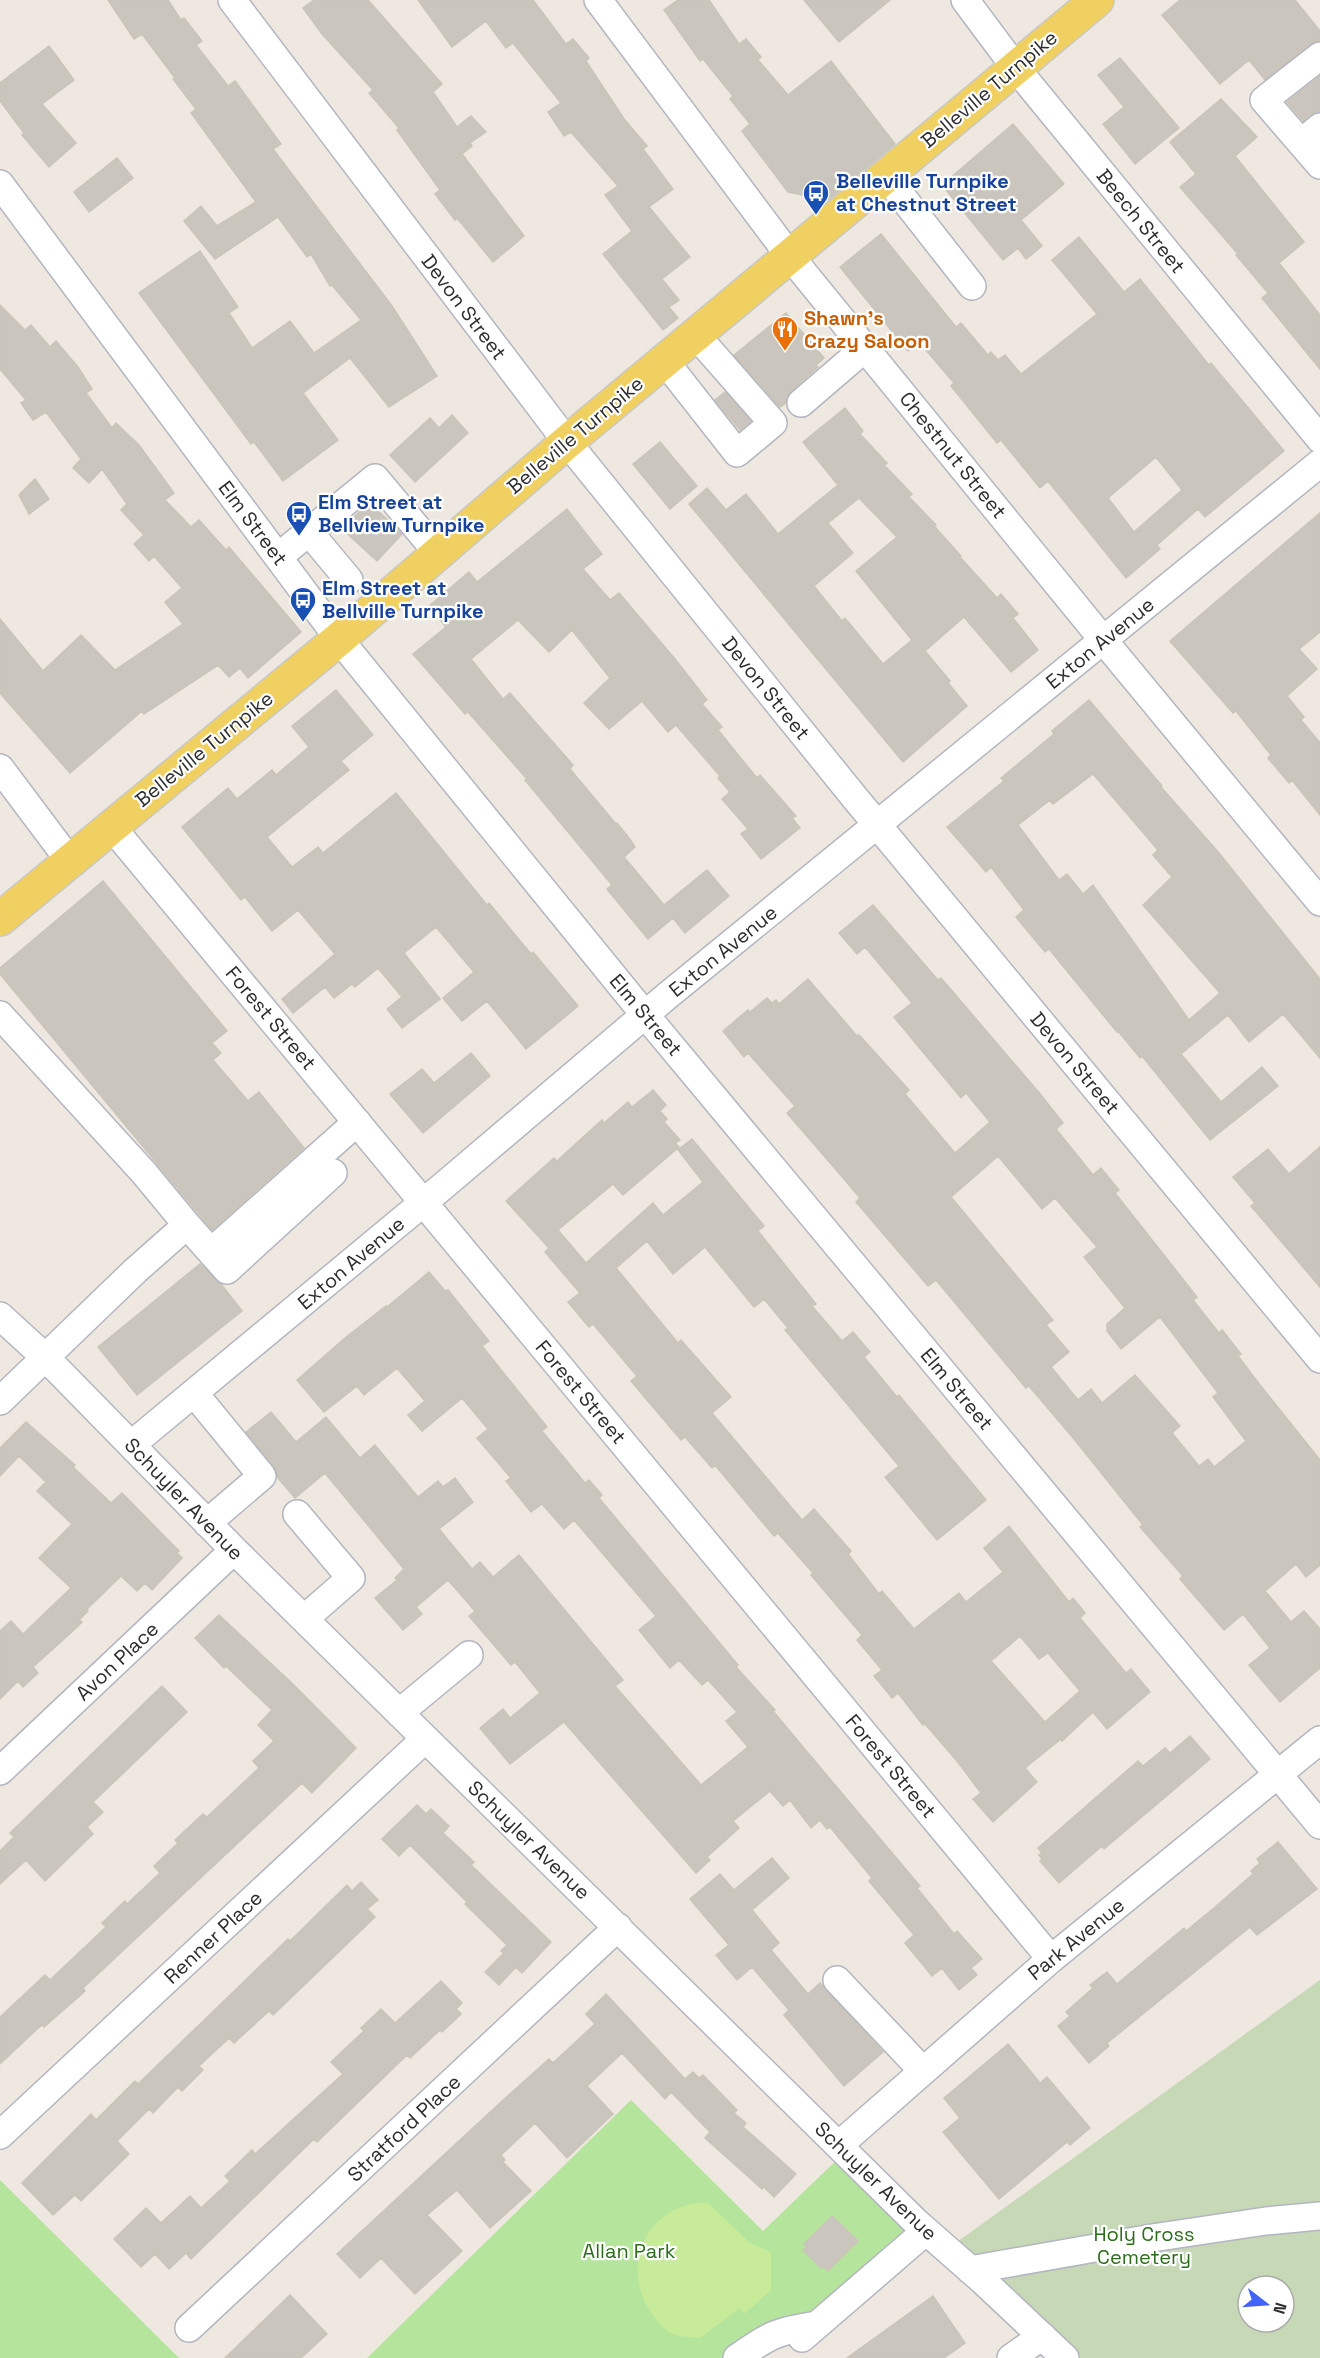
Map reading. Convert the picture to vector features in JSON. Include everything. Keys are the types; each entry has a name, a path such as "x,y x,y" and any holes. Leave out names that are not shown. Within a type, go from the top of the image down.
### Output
{"main road":[{"name":"Belleville Turnpike","path":"0,919 339,639 664,360 1097,0"}],"street":[{"name":"Devon Street","path":"232,0 567,442 878,825 1320,1359"},
{"name":"Chestnut Street","path":"598,0 789,255 1320,902"},
{"name":"Beech Street","path":"964,0 1015,68 1320,439"},
{"path":"1320,56 1264,100 1311,135 1320,165"},
{"path":"885,175 972,286"},
{"name":"Elm Street","path":"0,184 339,639 645,1014 1320,1825"},
{"path":"664,360 737,453 773,423 695,334"},
{"path":"801,403 865,348"},
{"name":"Exton Avenue","path":"131,1445 424,1202 645,1014 1320,463"},
{"path":"278,557 375,478 438,553"},
{"path":"309,532 349,580"},
{"path":"0,768 69,860"},
{"name":"Forest Street","path":"111,826 1051,1959"},
{"path":"0,1015 145,1174 227,1270 333,1173"},
{"path":"211,1252 357,1122"},
{"path":"0,1401 136,1270 187,1225"},
{"name":"Schuyler Avenue","path":"0,1316 46,1358 234,1550 926,2231 1065,2358"},
{"path":"194,1393 262,1476 207,1523"},
{"path":"297,1514 351,1578 304,1619"},
{"name":"Avon Place","path":"0,1771 234,1550"},
{"path":"399,1713 470,1654"},
{"name":"Renner Place","path":"0,2135 425,1739"},
{"name":"Park Avenue","path":"839,2145 1051,1959 1320,1740"},
{"name":"Stratford Place","path":"189,2328 618,1927"},
{"path":"837,1980 923,2071"},
{"path":"970,2270 1152,2238 1266,2221 1320,2216"},
{"path":"737,2358 772,2334 785,2329 809,2332 926,2231"},
{"path":"1011,2358 1042,2336"}],"green space":[{"name":"Holy Cross Cemetery","path":"1320,1980 1320,2358 1065,2358 946,2250"},
{"name":"Allan Park","path":"631,2100 763,2231 845,2152 917,2223 758,2358 367,2358"},
{"path":"0,2180 179,2358 0,2358"},
{"path":"707,2202 750,2243 771,2252 771,2290 744,2314 740,2308 700,2338 679,2336 663,2327 643,2298 639,2284 639,2256 650,2230 660,2220 680,2207"}],"building":[{"path":"108,0 168,0 181,20 184,18 202,41 196,45 228,86 235,81 281,144 273,149 392,306 437,376 389,407 350,358 303,393 338,440 283,481 254,442 251,444 139,293 200,251 238,307 229,313 252,348 290,321 314,353 361,320 332,285 330,286 311,254 307,257 278,217 215,259 184,221 201,206 217,226 256,202 191,113 196,109 173,79 175,78 142,34 134,39"},
{"path":"314,0 368,0 442,84 433,92 457,127 471,116 486,132 470,143 472,146 462,154 524,236 493,262 435,194 440,190 397,130 399,128 369,93 373,90 322,34 303,8"},
{"path":"418,0 533,0 566,44 573,39 589,58 586,61 624,119 647,146 643,149 673,189 649,207 690,257 662,279 679,300 669,307 678,318 663,330 603,254 632,231 605,195 618,186 571,132 564,136 548,112 561,103 513,43 506,48 486,21 452,47"},
{"path":"678,0 709,0 739,44 746,39 761,57 758,60 788,95 831,61 895,144 828,200 788,192 742,131 750,124 730,99 733,96 703,59 700,61 664,10"},
{"path":"804,0 890,0 839,42"},
{"path":"1180,0 1295,0 1320,31 1320,41 1310,44 1265,80 1249,60 1220,84 1162,15"},
{"path":"49,46 74,80 42,104 76,143 49,167 22,135 24,133 0,101 0,83"},
{"path":"1120,58 1179,128 1135,164 1103,124 1124,107 1098,75"},
{"path":"1320,76 1320,112 1310,115 1303,121 1287,102"},
{"path":"1221,99 1257,137 1235,156 1304,242 1279,263 1320,315 1320,369 1262,298 1268,293 1236,255 1238,254 1180,187 1196,174 1170,142"},
{"path":"1013,124 1064,184 1021,220 1042,246 1026,259 1018,248 1003,260 942,185"},
{"path":"117,158 133,178 89,212 74,192"},
{"path":"881,234 956,327 961,323 988,355 991,352 998,360 1005,355 1021,374 1097,314 1052,260 1079,237 1124,292 1140,279 1209,365 1211,363 1284,451 1205,517 1198,509 1157,545 1160,549 1126,578 1048,481 1040,488 1001,440 997,443 951,386 954,383 919,342 908,351 840,267","holes":["1156,457 1182,490 1134,532 1108,498"]},
{"path":"0,305 25,330 31,325 50,347 56,341 78,367 92,389 86,393 112,428 116,423 139,445 174,493 165,500 191,527 199,520 226,550 229,547 301,632 248,678 240,668 229,677 218,665 144,714 142,711 70,773 0,693 0,619 43,671 81,635 115,670 183,624 165,602 182,588 154,556 149,561 134,544 144,535 121,510 127,504 102,469 89,483 73,468 81,459 46,412 33,420 21,403 26,400 0,369"},
{"name":"Shawn's Crazy Saloon","path":"786,313 824,358 816,365 818,367 791,391 786,403 780,407 734,355"},
{"path":"725,392 751,421 740,430 715,400"},
{"path":"845,408 863,431 860,434 887,463 884,465 912,494 909,497 936,525 934,526 997,598 1001,594 1018,614 1013,618 1038,650 1011,672 964,617 925,651 967,706 903,762 689,504 707,488 726,510 746,494 778,534 838,485 803,442","holes":["859,498 897,537 856,571 912,640 883,664 845,618 842,621 814,586 853,553 828,523"]},
{"path":"452,415 468,433 415,482 390,455 430,418 439,428"},
{"path":"660,442 697,486 670,509 633,464"},
{"path":"35,479 49,499 29,514 19,495"},
{"path":"370,503 402,534 377,561 341,528"},
{"path":"567,509 602,554 583,569 610,600 619,593 675,659 707,700 702,704 722,727 718,730 757,778 760,775 796,816 792,818 800,828 761,859 741,834 748,829 722,799 730,792 718,778 720,776 676,725 668,732 642,701 609,729 584,703 610,678 572,630 549,652 518,620 471,659 503,699 510,693 573,765 570,769 635,847 624,857 664,905 707,870 729,896 685,933 673,918 648,939 607,889 612,885 525,780 527,779 468,712 465,714 413,654 446,627 429,606 469,572 477,582"},
{"path":"1320,513 1320,632 1299,649 1317,669 1287,696 1304,717 1301,720 1320,743 1320,815 1292,780 1289,783 1268,758 1271,755 1236,711 1233,713 1170,641"},
{"path":"336,690 373,735 341,761 349,770 267,837 292,867 318,847 323,853 396,793 487,905 489,903 578,1006 526,1049 487,1001 462,1021 443,998 474,972 436,927 404,953 440,999 402,1028 387,1009 402,997 378,968 355,987 352,984 334,998 325,987 293,1013 282,999 335,954 298,910 272,931 245,897 241,900 182,827 228,788 237,799 272,770 276,775 309,747 292,726"},
{"path":"1089,700 1219,853 1320,979 1320,1058 1283,1014 1249,1042 1228,1015 1181,1054 1221,1102 1262,1067 1278,1086 1210,1140 1142,1056 1140,1058 1117,1032 1049,949 1045,952 1016,917 1024,910 991,867 986,872 947,827 1004,781 1001,778 1054,734 1052,731","holes":["1093,774 1158,850 1153,855 1172,877 1143,905 1220,993 1189,1020 1093,885 1083,894 1067,874 1059,880 1018,825 1050,800 1053,804"]},
{"path":"103,881 227,1031 212,1043 221,1053 213,1060 248,1101 259,1092 304,1148 212,1230 0,974 0,968"},
{"path":"873,905 938,980 941,978 1063,1123 1056,1129 1093,1175 1101,1168 1119,1190 1115,1193 1197,1297 1193,1300 1219,1333 1222,1330 1241,1354 1238,1356 1320,1460 1320,1565 1306,1577 1296,1564 1265,1591 1291,1622 1304,1611 1320,1629 1320,1668 1280,1702 1249,1665 1270,1648 1243,1614 1224,1630 1180,1579 1183,1576 1140,1527 1143,1525 1029,1386 1026,1388 936,1280 928,1286 856,1202 860,1198 787,1113 795,1106 748,1053 744,1057 723,1031 748,1010 750,1012 767,998 772,1003 776,1000 779,1004 808,979 857,1036 859,1035 909,1090 905,1094 955,1153 990,1122 966,1093 961,1098 894,1017 912,1003 865,947 857,954 839,933","holes":["998,1156 1042,1209 1055,1198 1097,1247 1084,1257 1125,1308 1107,1324 1107,1331 1121,1349 1160,1317 1218,1393 1213,1397 1246,1441 1214,1467 1208,1459 1199,1466 1172,1433 1180,1426 1135,1375 1102,1403 1091,1389 1078,1400 1051,1367 1069,1352 1046,1325 1053,1320 951,1197"]},
{"path":"471,1053 490,1076 423,1133 390,1094 422,1069 434,1083"},
{"path":"653,1090 666,1105 660,1111 667,1119 664,1122 680,1140 675,1143 679,1147 623,1195 613,1184 558,1230 586,1263 653,1203 663,1215 703,1182 678,1150 692,1139 764,1226 758,1231 816,1304 812,1306 842,1341 853,1332 870,1352 864,1357 897,1397 899,1395 986,1500 937,1540 885,1477 899,1466 785,1330 788,1328 764,1299 754,1307 705,1247 673,1274 647,1241 616,1268 678,1343 681,1340 731,1397 712,1413 802,1520 814,1509 851,1551 848,1554 879,1594 882,1591 914,1629 959,1593 966,1602 1003,1572 984,1548 1009,1526 1069,1602 1073,1598 1085,1613 1080,1618 1126,1673 1131,1669 1150,1692 1107,1729 1093,1712 1062,1741 1061,1739 1025,1768 1037,1782 993,1822 973,1799 981,1793 957,1761 925,1724 923,1725 898,1693 892,1698 874,1676 882,1670 857,1640 862,1635 811,1575 813,1573 778,1533 774,1536 715,1465 712,1468 685,1437 681,1440 631,1381 637,1376 593,1324 589,1327 568,1302 580,1293 545,1252 549,1248 506,1201 554,1158 557,1161 602,1120 604,1123 628,1102 632,1107","holes":["1020,1636 1039,1659 1048,1653 1080,1691 1045,1722 991,1661"]},
{"path":"1320,1147 1320,1287 1251,1206 1255,1203 1233,1177 1268,1149 1289,1174"},
{"path":"200,1264 221,1284 242,1311 137,1395 98,1347"},
{"path":"429,1272 445,1291 448,1290 489,1341 482,1346 547,1427 542,1431 585,1483 589,1480 602,1495 599,1498 738,1665 736,1667 775,1710 773,1711 920,1886 917,1888 954,1934 957,1931 982,1959 971,1968 977,1975 959,1990 942,1968 932,1976 905,1943 914,1935 869,1881 872,1878 830,1827 827,1829 820,1820 811,1828 790,1800 783,1806 770,1791 733,1821 739,1828 707,1857 710,1860 696,1873 564,1722 510,1764 480,1728 503,1709 510,1718 540,1693 515,1662 511,1665 469,1616 475,1611 448,1580 416,1607 422,1614 403,1630 375,1598 397,1580 395,1578 404,1569 325,1473 295,1498 277,1477 274,1466 246,1432 271,1412 296,1442 326,1417 360,1458 375,1445 418,1497 438,1481 443,1487 455,1478 473,1502 439,1529 472,1569 480,1562 493,1577 519,1555 623,1680 615,1686 701,1785 748,1747 726,1721 737,1712 708,1680 702,1685 679,1660 670,1668 639,1630 656,1616 574,1520 564,1529 542,1504 531,1512 506,1481 511,1478 477,1438 488,1429 462,1398 422,1431 408,1415 425,1401 397,1368 364,1395 357,1386 324,1412 297,1380 345,1338"},
{"path":"26,1422 75,1465 73,1467 111,1503 122,1493 179,1551 177,1553 182,1558 152,1590 145,1583 137,1591 121,1576 86,1610 88,1611 79,1620 82,1622 33,1667 38,1673 23,1687 18,1681 0,1699 0,1631 11,1621 23,1634 71,1588 39,1558 72,1524 37,1491 46,1482 19,1456 0,1476 0,1448"},
{"path":"219,1615 296,1687 356,1748 312,1793 302,1783 83,1988 85,1991 44,2027 42,2025 36,2030 0,2064 0,2017 45,1975 50,1980 106,1927 102,1923 125,1901 127,1904 160,1873 154,1866 178,1843 175,1840 203,1814 207,1817 259,1768 253,1761 274,1741 258,1725 272,1710 226,1666 224,1668 195,1638"},
{"path":"162,1686 187,1712 93,1802 103,1812 87,1827 93,1834 45,1881 26,1860 0,1884 0,1851 14,1837 10,1833"},
{"path":"1190,1736 1210,1759 1104,1849 1102,1846 1059,1883 1040,1861 1042,1859 1039,1855 1042,1853 1038,1848 1138,1761 1143,1766 1165,1748 1170,1753"},
{"path":"417,1805 426,1814 431,1809 449,1826 443,1833 474,1862 471,1865 551,1942 522,1973 516,1967 499,1985 485,1972 504,1953 501,1951 507,1945 410,1845 399,1856 382,1839"},
{"path":"1278,1842 1317,1889 1257,1935 1250,1927 1107,2043 1109,2046 1089,2063 1058,2026 1070,2016 1066,2012 1093,1988 1090,1985 1107,1972 1117,1984 1184,1928 1186,1931 1253,1874 1251,1871 1260,1863 1257,1859"},
{"path":"772,1858 789,1878 752,1910 779,1943 771,1950 808,1994 820,1983 883,2052 844,2086 784,2015 789,2010 752,1967 737,1980 716,1955 729,1945 690,1899 720,1874 734,1890"},
{"path":"361,1882 378,1900 367,1909 375,1917 273,2015 269,2011 234,2043 229,2038 199,2066 203,2070 182,2091 178,2087 153,2113 149,2109 117,2141 129,2154 81,2201 75,2195 53,2215 22,2183 91,2114 96,2120 135,2081 138,2084 347,1885 352,1891"},
{"path":"441,1981 462,2003 456,2009 461,2014 410,2058 407,2055 317,2142 314,2139 191,2259 186,2253 169,2269 155,2254 141,2267 114,2239 146,2208 161,2223 190,2196 201,2208 230,2181 225,2176 252,2150 255,2154 343,2074 331,2062 364,2031 361,2028 381,2009 395,2023"},
{"path":"606,1994 685,2079 693,2072 699,2078 703,2075 737,2110 734,2113 746,2123 743,2127 796,2174 774,2197 764,2187 762,2189 705,2138 710,2132 671,2092 665,2099 622,2053 587,2086 613,2114 567,2158 535,2123 501,2155 505,2160 503,2162 531,2191 490,2228 457,2190 427,2215 462,2251 415,2294 381,2258 360,2278 337,2254 549,2059 553,2063 595,2024 586,2014"},
{"path":"1008,2044 1040,2083 1047,2077 1090,2128 1070,2145 1067,2142 999,2199 943,2132 960,2118 944,2098"},
{"path":"832,2216 858,2241 828,2271 823,2266 821,2268 803,2250 807,2247 804,2244"},
{"path":"290,2295 327,2334 301,2358 225,2358"},
{"path":"933,2296 965,2343 944,2358 847,2358"}],"place":[{"name":"Belleville Turnpike at Chestnut Street","path":"816,216"},
{"name":"Shawn's Crazy Saloon","path":"785,352"},
{"name":"Elm Street at Bellview Turnpike","path":"299,537"},
{"name":"Elm Street at Bellville Turnpike","path":"303,623"}]}
